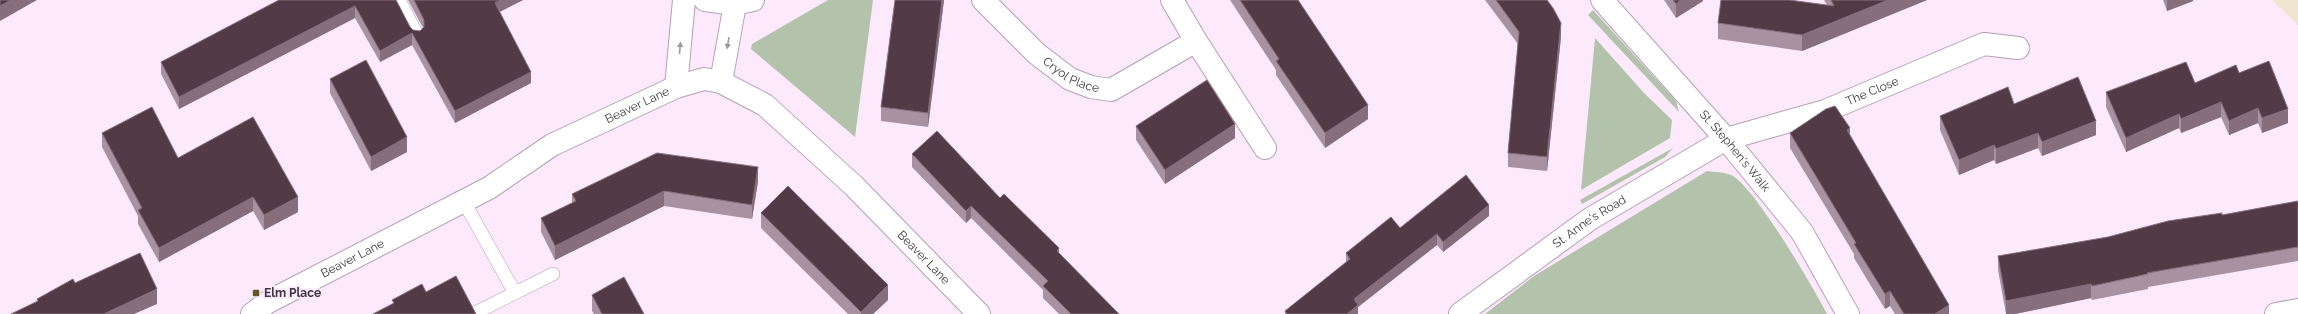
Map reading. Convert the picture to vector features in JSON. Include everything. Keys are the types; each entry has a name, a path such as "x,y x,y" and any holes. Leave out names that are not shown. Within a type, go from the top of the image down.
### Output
{"street":[{"path":"676,87 684,0"},
{"path":"705,0 744,2 721,82"},
{"name":"Cryol Place","path":"983,0 1037,54 1070,79 1091,87 1112,90 1196,41"},
{"path":"1172,0 1196,41 1265,148"},
{"name":"St. Stephen's Walk","path":"1602,0 1726,139 1802,232 1848,314"},
{"name":"The Close","path":"1726,139 1825,110 1984,44 2018,48"},
{"name":"Beaver Lane","path":"252,314 268,302 489,188 552,145 676,87 704,79 721,82 765,105 771,110 854,186 979,314"},
{"name":"St. Anne's Road","path":"1460,314 1590,219 1726,139"},
{"path":"2276,314 2298,310"}],"lane":[{"path":"399,0 417,35"},
{"path":"464,202 515,293"},
{"path":"475,313 554,274"}],"shaded area":[{"path":"2272,0 2298,0 2298,25"}],"green space":[{"path":"828,0 873,0 855,137 751,49 752,44"},
{"path":"1593,10 1676,101 1679,112 1588,15"},
{"path":"1595,38 1644,93 1672,120 1670,138 1581,190"},
{"path":"1673,148 1665,157 1582,204 1580,200"},
{"path":"1707,171 1731,175 1741,182 1782,238 1827,314 1485,314 1534,276"}],"building":[{"path":"0,0 11,0 0,6"},
{"path":"279,0 396,0 410,27 413,30 420,31 424,27 424,20 414,0 500,0 495,3 531,72 455,111 412,33 380,51 355,6 179,97 161,62"},
{"path":"895,0 942,0 928,113 881,107"},
{"path":"1240,0 1298,0 1368,105 1325,133 1276,61 1279,59"},
{"path":"1496,0 1547,0 1561,23 1547,157 1508,153 1519,32"},
{"path":"1673,0 1681,0 1676,4"},
{"path":"1721,0 1789,0 1834,6 1831,0 1888,0 1802,35 1718,23"},
{"path":"366,60 407,137 371,157 330,79"},
{"path":"2269,61 2288,109 2262,118 2258,108 2229,121 2221,102 2181,119 2179,114 2126,138 2106,92 2186,62 2195,83 2236,65 2239,73"},
{"path":"2078,77 2096,121 2042,142 2038,133 1996,149 1994,145 1959,160 1940,116 2008,87 2014,104"},
{"path":"1207,80 1235,124 1165,170 1136,126"},
{"path":"1835,106 1850,128 1847,130 1949,305 1935,314 1904,314 1890,291 1885,294 1854,244 1856,243 1790,133 1826,109"},
{"path":"152,107 178,158 253,117 298,197 264,215 253,197 159,248 138,210 142,208 102,133"},
{"path":"937,131 1000,198 1004,194 1059,248 1057,251 1119,314 1071,314 1043,286 1048,281 971,206 966,211 912,154"},
{"path":"657,153 758,167 752,205 664,191 555,246 541,218 576,201 572,194"},
{"path":"1466,175 1489,205 1443,242 1437,234 1354,299 1358,305 1347,314 1287,314 1285,311 1350,259 1346,253 1391,217 1400,228"},
{"path":"788,186 888,285 861,312 761,213"},
{"path":"2298,201 2298,247 2147,273 2148,274 2092,286 2091,284 2006,301 1998,256 2108,237 2168,221 2222,213 2222,215"},
{"path":"140,253 157,289 104,314 11,314 38,301 37,299 73,279 75,283"},
{"path":"456,276 476,314 373,314 394,303 392,300 422,284 426,292"},
{"path":"624,277 644,314 602,314 592,295"}],"place":[{"name":"Elm Place","path":"256,293"}]}
